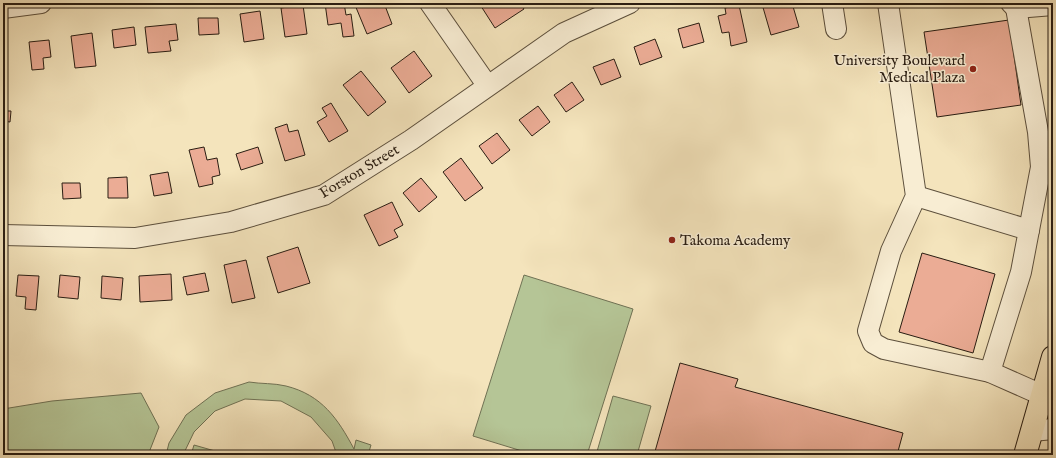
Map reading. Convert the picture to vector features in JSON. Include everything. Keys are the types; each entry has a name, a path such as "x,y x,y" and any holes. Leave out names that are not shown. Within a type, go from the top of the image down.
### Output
{"main road":[{"path":"1025,455 1042,430 1042,395 1053,357"}],"street":[{"path":"3,8 41,3"},
{"path":"430,3 487,85"},
{"path":"832,3 836,29"},
{"path":"888,3 916,196 891,251 868,331 873,343 884,349 990,372 1042,395"},
{"name":"Forston Street","path":"3,235 135,238 231,222 324,195 411,140 487,85 564,33 627,4"},
{"path":"990,372 1021,272 1041,167 1038,132 1014,6 1053,5"},
{"path":"916,196 1029,230"}],"green space":[{"path":"524,275 633,309 587,455 535,455 473,436"},
{"path":"249,382 277,384 299,390 310,395 335,418 354,449 356,440 371,445 368,455 337,455 332,441 311,417 281,401 245,399 215,411 194,432 183,455 166,455 169,443 186,415 215,393"},
{"path":"141,393 159,427 148,455 3,455 3,409 52,401"},
{"path":"613,396 651,406 637,455 596,455"},
{"path":"194,445 229,455 191,455"}],"building":[{"path":"325,3 344,3 346,15 351,14 354,36 343,37 341,23 328,25"},
{"path":"361,3 384,3 392,24 367,34 355,5"},
{"path":"479,3 520,3 524,9 495,28"},
{"path":"792,3 799,27 771,35 762,4"},
{"path":"303,5 307,34 285,37 281,8"},
{"path":"739,5 747,42 731,46 729,32 722,33 718,16 726,14 725,8"},
{"path":"260,11 264,39 244,42 240,14"},
{"path":"198,18 218,18 219,34 199,35"},
{"name":"University Boulevard Medical Plaza","path":"1009,20 1021,105 937,117 924,32"},
{"path":"699,23 704,42 683,48 678,29"},
{"path":"176,24 178,40 169,41 171,51 148,53 145,27"},
{"path":"134,27 136,45 114,48 112,30"},
{"path":"92,33 96,66 75,68 71,36"},
{"path":"655,39 662,57 640,65 634,47"},
{"path":"49,40 51,57 43,58 44,69 32,70 29,42"},
{"path":"414,51 432,76 409,93 391,68"},
{"path":"614,59 621,77 601,85 593,67"},
{"path":"361,71 386,102 368,116 343,85"},
{"path":"572,82 584,100 566,112 554,95"},
{"path":"331,103 348,131 329,142 317,122 327,116 322,108"},
{"path":"538,106 550,122 532,136 519,120"},
{"path":"3,111 11,111 10,122 3,121"},
{"path":"287,124 289,132 298,130 305,155 285,161 275,128"},
{"path":"497,133 510,150 492,164 479,146"},
{"path":"204,147 207,160 217,158 220,175 212,177 213,184 199,187 189,150"},
{"path":"258,147 263,163 241,170 236,154"},
{"path":"461,158 483,188 465,201 443,172"},
{"path":"168,172 172,193 154,196 150,175"},
{"path":"127,177 128,198 108,198 108,178"},
{"path":"421,178 437,197 419,212 403,193"},
{"path":"62,183 80,183 81,198 63,199"},
{"path":"392,202 403,225 394,230 398,237 379,246 364,215"},
{"path":"298,247 310,283 278,293 267,257"},
{"path":"922,253 995,274 973,353 899,332"},
{"path":"246,260 255,298 232,303 224,265"},
{"path":"205,273 209,291 187,295 183,277"},
{"path":"171,274 172,300 140,302 139,276"},
{"path":"18,275 39,276 36,310 25,309 26,297 16,296"},
{"path":"60,275 80,277 78,299 58,297"},
{"path":"102,276 123,278 121,300 101,298"},
{"path":"680,363 738,379 735,387 903,433 897,455 654,455"}],"place":[{"name":"University Boulevard Medical Plaza","path":"973,69"},
{"name":"Takoma Academy","path":"672,240"}]}
